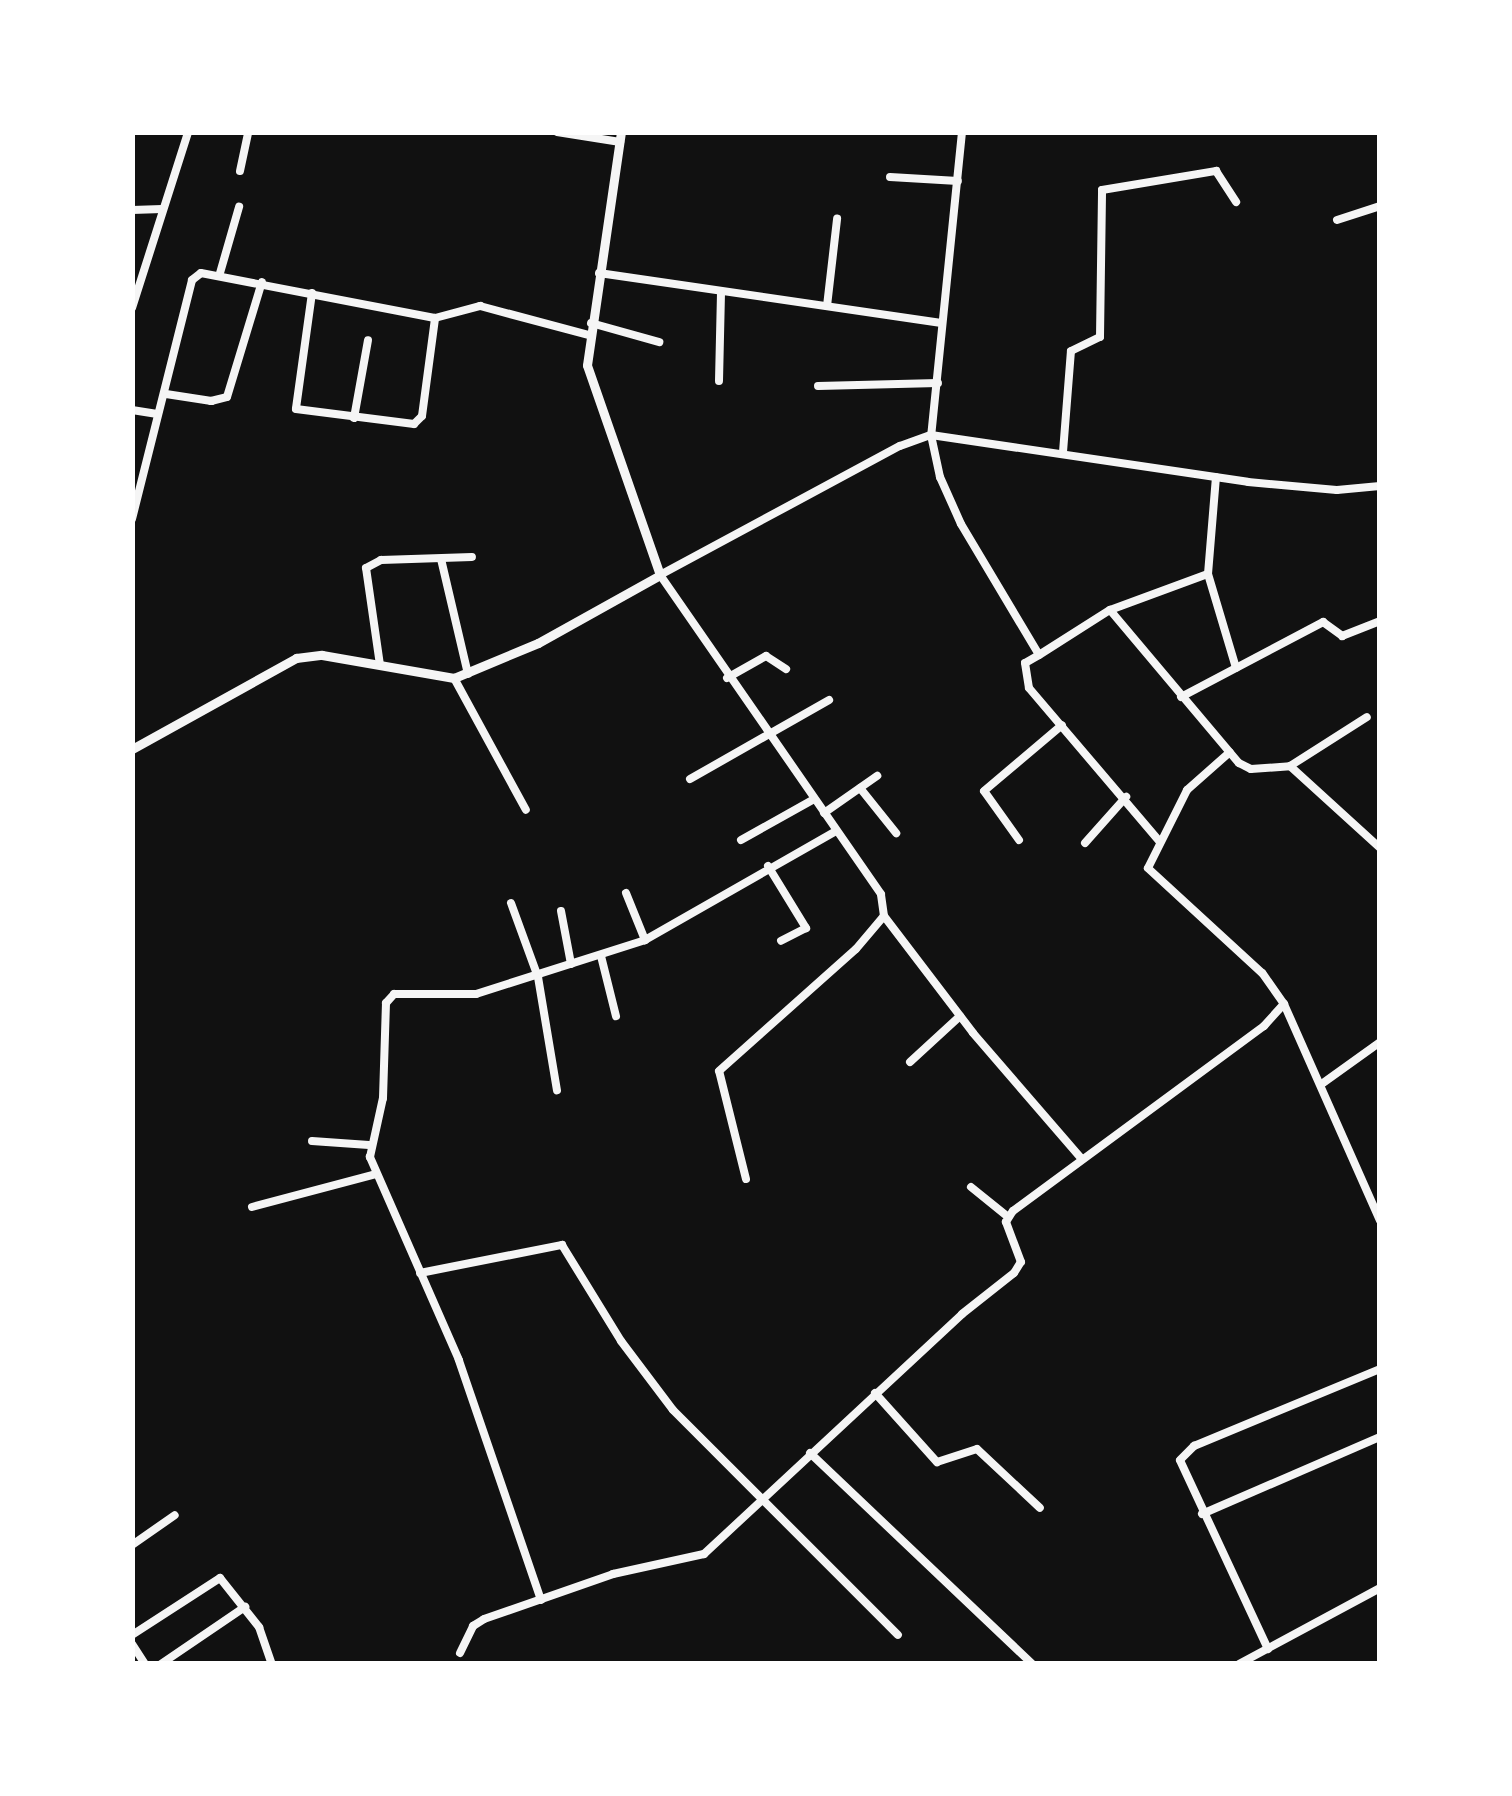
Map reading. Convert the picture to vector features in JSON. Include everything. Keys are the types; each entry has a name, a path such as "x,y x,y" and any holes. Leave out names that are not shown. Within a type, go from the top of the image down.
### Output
{"street":[{"path":"132,308 137,274 188,132"},
{"path":"240,171 248,132"},
{"path":"557,132 621,137 589,329 591,388 660,575 881,894 884,916 960,1016 1080,1157"},
{"path":"962,132 931,435 940,477 961,524 1039,655"},
{"path":"1063,452 1071,351 1100,337 1102,190 1216,171 1236,202"},
{"path":"890,177 958,181"},
{"path":"1337,220 1380,206"},
{"path":"220,273 239,207"},
{"path":"132,210 162,209"},
{"path":"827,306 837,219"},
{"path":"132,519 192,280 201,273 435,318 480,306 659,342"},
{"path":"599,273 941,323"},
{"path":"166,394 211,401 227,397 262,282"},
{"path":"719,381 721,292"},
{"path":"312,293 294,407 411,426 420,419 435,318"},
{"path":"354,418 368,340"},
{"path":"818,386 938,383"},
{"path":"132,410 156,415"},
{"path":"132,748 296,658 322,655 454,678 468,674 931,435 1216,477 1337,490 1378,486"},
{"path":"1216,477 1208,574 1236,668"},
{"path":"380,665 366,568 381,560 472,557"},
{"path":"441,559 468,674"},
{"path":"1159,841 1023,677 1025,663 1110,610 1208,574"},
{"path":"1110,610 1229,752 1251,769 1289,766 1367,717"},
{"path":"1181,697 1323,622 1348,636 1380,621"},
{"path":"728,678 766,656 786,669"},
{"path":"454,678 526,810"},
{"path":"690,779 829,700"},
{"path":"1019,840 984,791 1062,725"},
{"path":"1229,752 1187,790 1148,868 1262,973 1284,1004 1323,1083 1380,1221"},
{"path":"1289,766 1380,848"},
{"path":"824,813 877,776"},
{"path":"860,788 896,833"},
{"path":"1084,843 1126,797"},
{"path":"741,840 814,800"},
{"path":"541,1600 474,1400 376,1174 369,1145 381,1113 391,995 476,994 645,940 836,831"},
{"path":"768,866 806,928 781,941"},
{"path":"626,892 645,940"},
{"path":"511,903 538,977 557,1090"},
{"path":"561,911 572,964"},
{"path":"746,1179 719,1071 856,949 884,916"},
{"path":"601,956 616,1016"},
{"path":"1008,1217 1080,1157 1264,1026 1284,1004"},
{"path":"910,1063 960,1016"},
{"path":"1323,1083 1380,1042"},
{"path":"312,1141 369,1145"},
{"path":"252,1207 376,1174"},
{"path":"460,1653 473,1626 614,1574 693,1560 765,1502 875,1393 1015,1273 1021,1262 1008,1217 971,1186"},
{"path":"1369,1192 1380,1189"},
{"path":"420,1273 559,1243 649,1381 898,1635"},
{"path":"1268,1648 1180,1470 1184,1454 1380,1369"},
{"path":"875,1393 937,1462 972,1449 982,1451 1040,1508"},
{"path":"1202,1514 1380,1437"},
{"path":"810,1453 1032,1664"},
{"path":"132,1545 175,1516"},
{"path":"145,1664 132,1639 220,1578 245,1607 271,1650 272,1664"},
{"path":"1241,1664 1380,1588"},
{"path":"161,1664 245,1607"}]}
